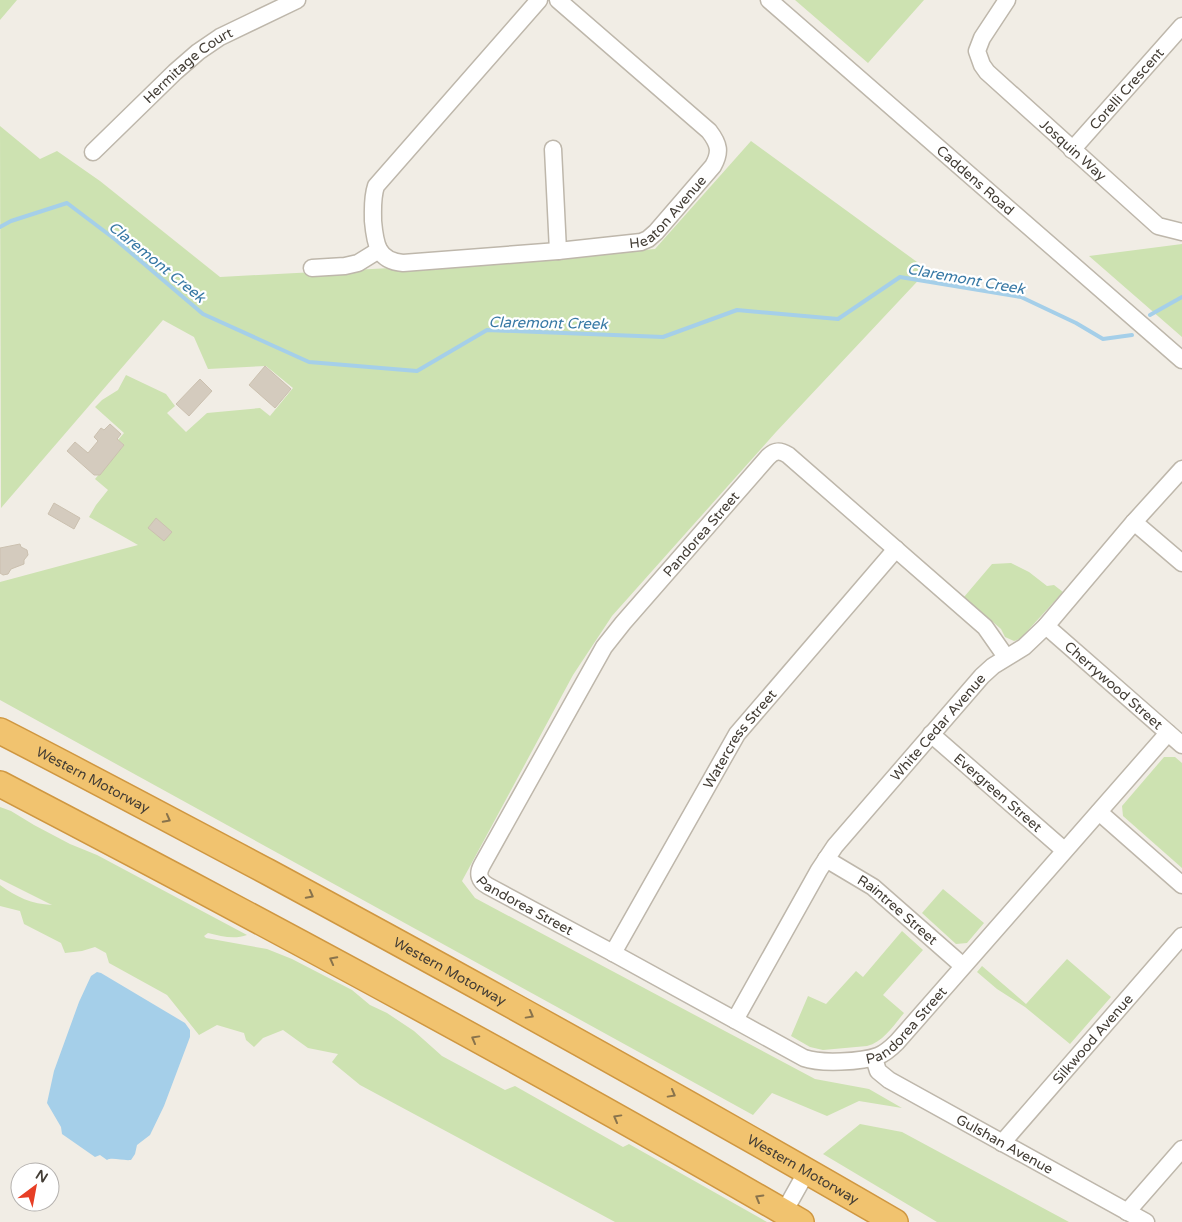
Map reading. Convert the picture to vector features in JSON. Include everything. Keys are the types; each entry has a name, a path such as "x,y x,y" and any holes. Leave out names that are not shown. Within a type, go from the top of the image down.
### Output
{"highway":[{"name":"Western Motorway","path":"0,731 355,919 531,1016 895,1222"},
{"path":"0,784 380,986 792,1217"}],"street":[{"name":"Hermitage Court","path":"93,152 198,52 220,37 297,0"},
{"path":"312,268 358,264 378,250 375,242 372,199 376,186 539,0"},
{"name":"Heaton Avenue","path":"378,250 394,262 404,263 558,251 641,242 648,239 713,166 718,157 719,148 709,131 558,0"},
{"name":"Caddens Road","path":"769,0 1182,360"},
{"name":"Josquin Way","path":"1007,0 982,38 977,51 982,65 992,77 1158,226 1182,232"},
{"name":"Corelli Crescent","path":"1072,150 1182,26"},
{"path":"553,149 558,251"},
{"name":"Pandorea Street","path":"1006,657 985,627 788,455 778,451 768,457 607,643 482,865 479,874 481,880 488,886 613,952 810,1061 824,1062 874,1058 895,1044 1168,733"},
{"name":"White Cedar Avenue","path":"735,1020 826,859 843,836 982,676 1006,657 1026,645 1046,626 1134,522 1182,469"},
{"path":"1134,522 1182,563"},
{"name":"Watercress Street","path":"613,952 737,734 896,549"},
{"name":"Cherrywood Street","path":"1046,626 1182,745"},
{"name":"Evergreen Street","path":"931,734 1064,850"},
{"path":"1098,812 1182,885"},
{"name":"Raintree Street","path":"826,859 873,887 963,966"},
{"name":"Silkwood Avenue","path":"1002,1143 1182,936"},
{"name":"Gulshan Avenue","path":"874,1058 878,1070 889,1080 1146,1222"},
{"path":"1127,1212 1182,1149"},
{"path":"792,1217 806,1171"}],"green space":[{"path":"0,0 17,0 0,20"},
{"path":"795,0 924,0 868,63"},
{"path":"0,126 40,159 57,151 100,181 220,277 504,262 655,249 751,141 928,270 776,432 612,616 573,675 462,881 475,898 815,1079 869,1089 902,1108 859,1101 827,1116 772,1093 753,1115 0,700 0,582 138,545 89,517 108,490 95,479 124,445 118,440 124,433 95,407 118,390 126,375 166,394 175,406 167,413 186,432 207,413 260,408 270,416 293,388 266,366 208,369 194,337 163,320 1,508"},
{"path":"1182,244 1182,337 1089,256"},
{"path":"1011,563 1029,572 1047,586 1054,585 1063,592 1020,639 1014,641 1005,637 1001,629 964,597 992,564"},
{"path":"1164,757 1175,757 1182,763 1182,868 1123,816 1122,806"},
{"path":"0,807 11,811 70,844 97,855 247,935 232,937 208,933 204,936 206,938 267,949 292,959 352,990 370,1005 387,1013 414,1031 442,1056 505,1090 515,1086 623,1147 629,1144 767,1222 615,1222 360,1085 332,1062 338,1054 308,1048 283,1030 263,1038 254,1047 246,1040 244,1033 217,1025 199,1035 167,995 109,963 106,953 95,947 65,953 61,943 24,924 20,911 0,906 0,885 24,899 52,905 0,879"},
{"path":"943,889 984,923 967,943 956,944 922,913"},
{"path":"902,931 923,950 883,995 904,1013 883,1037 867,1046 823,1050 810,1047 791,1036 808,996 826,1004 856,971 863,977"},
{"path":"1067,959 1111,997 1070,1044 1025,1007 997,989 977,972 982,966 1026,1004"},
{"path":"860,1124 902,1132 1069,1222 937,1222 823,1154"}],"water":[{"path":"97,972 185,1023 190,1030 190,1037 164,1106 150,1135 137,1145 131,1160 107,1160 100,1155 95,1157 62,1134 61,1127 47,1103 54,1071 79,1002 91,976"}],"building":[{"path":"265,366 291,389 275,408 249,385"},
{"path":"200,379 212,391 189,416 176,404"},
{"path":"110,424 121,434 117,439 124,445 100,475 94,475 67,451 75,442 88,453 98,441 94,437 101,428 104,430"},
{"path":"54,503 80,518 74,529 48,514"},
{"path":"156,518 172,532 164,541 148,528"},
{"path":"20,544 21,547 27,550 28,555 24,560 24,564 11,569 8,574 3,575 0,573 0,548"}],"waterway":[{"name":"Claremont Creek","path":"0,227 11,221 67,203 116,240 203,314 309,362 417,371 487,330 663,337 737,310 838,319 900,277 1021,297 1076,323 1103,339 1132,335"},
{"name":"Claremont Creek","path":"1150,315 1182,297"}]}
